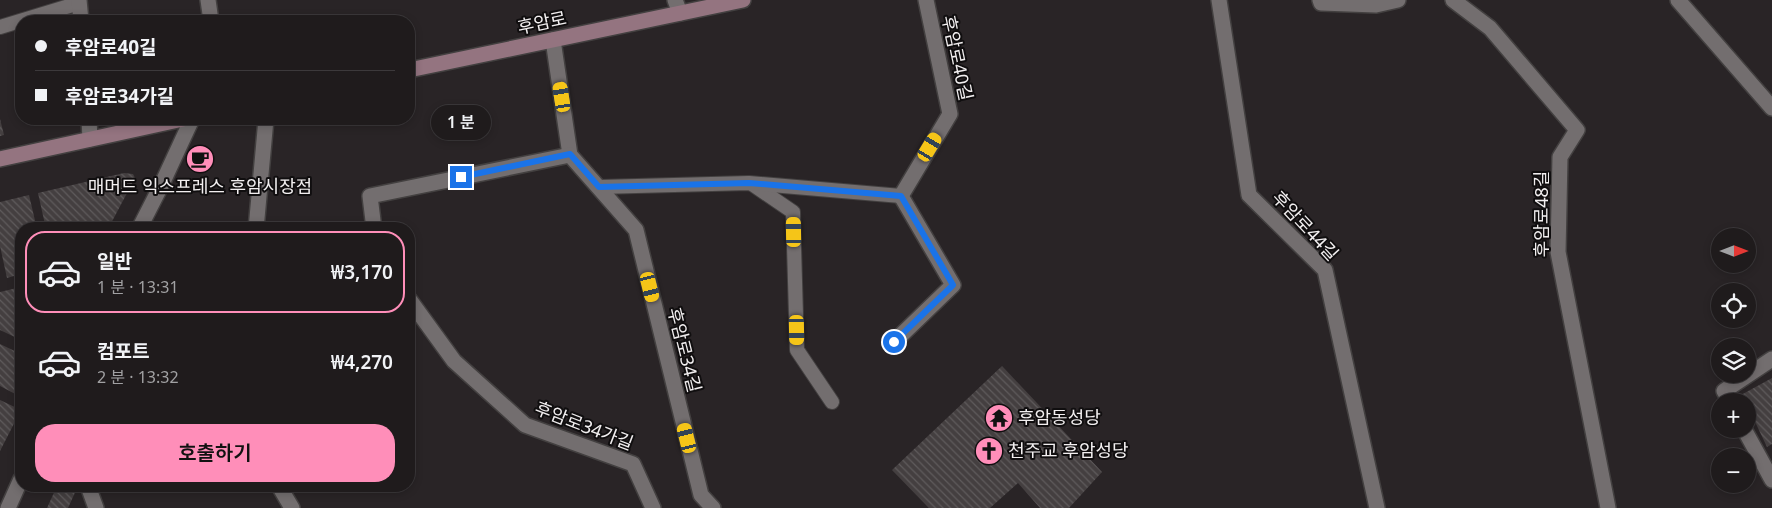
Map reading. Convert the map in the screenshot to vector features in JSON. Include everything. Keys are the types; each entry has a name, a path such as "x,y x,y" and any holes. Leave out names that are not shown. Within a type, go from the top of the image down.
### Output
{"main road":[{"name":"후암로","path":"415,69 553,40 677,7 743,0"},
{"path":"0,159 155,125"}],"street":[{"path":"208,0 210,15"},
{"name":"후암로40길","path":"901,196 950,114 926,0"},
{"name":"후암로44길","path":"1219,0 1249,195 1325,270 1377,508"},
{"path":"1320,0 1321,3 1376,5 1398,0"},
{"name":"후암로48길","path":"1453,0 1490,28 1577,130 1560,157 1558,252 1608,508"},
{"path":"1678,0 1772,108"},
{"path":"79,2 80,15"},
{"path":"373,222 370,196 570,154 553,40"},
{"path":"89,125 90,139"},
{"path":"143,222 189,125"},
{"path":"257,222 265,125"},
{"name":"후암로34길","path":"570,154 636,230 701,495 713,508"},
{"path":"894,342 953,285 901,196"},
{"name":"후암로34가길","path":"415,307 454,361 524,425 633,464 653,508"},
{"path":"1725,393 1724,391 1772,359"},
{"path":"1749,438 1772,480"},
{"path":"8,508 15,492"},
{"path":"90,492 96,508"},
{"path":"283,492 292,508"}],"lane":[{"path":"38,15 79,2"},
{"path":"0,27 15,22"},
{"path":"599,187 749,183 901,196"},
{"path":"749,183 794,212 797,350 832,402"}],"building":[{"path":"0,119 4,135 0,136"},
{"path":"124,173 133,174 135,178 112,222 44,222 38,193"},
{"path":"29,195 35,222 15,222 15,276 7,278 0,246 0,202"},
{"path":"15,288 15,337 0,330 0,292"},
{"path":"0,344 15,351 15,394 0,386"},
{"name":"후암동성당","path":"1002,366 1102,472 1069,508 1040,508 1018,483 990,508 929,508 892,470"},
{"path":"1772,378 1772,444 1767,447 1756,424 1756,393 1745,393"},
{"path":"0,400 15,407 15,422 0,451"},
{"path":"54,492 75,492 68,508 47,508"}],"place":[{"name":"매머드 익스프레스 후암시장점","path":"200,159"},
{"name":"후암동성당","path":"999,418"},
{"name":"천주교 후암성당","path":"989,451"}],"route":[{"path":"461,177 570,154 599,187 749,183 901,196 953,285 894,342"}]}
